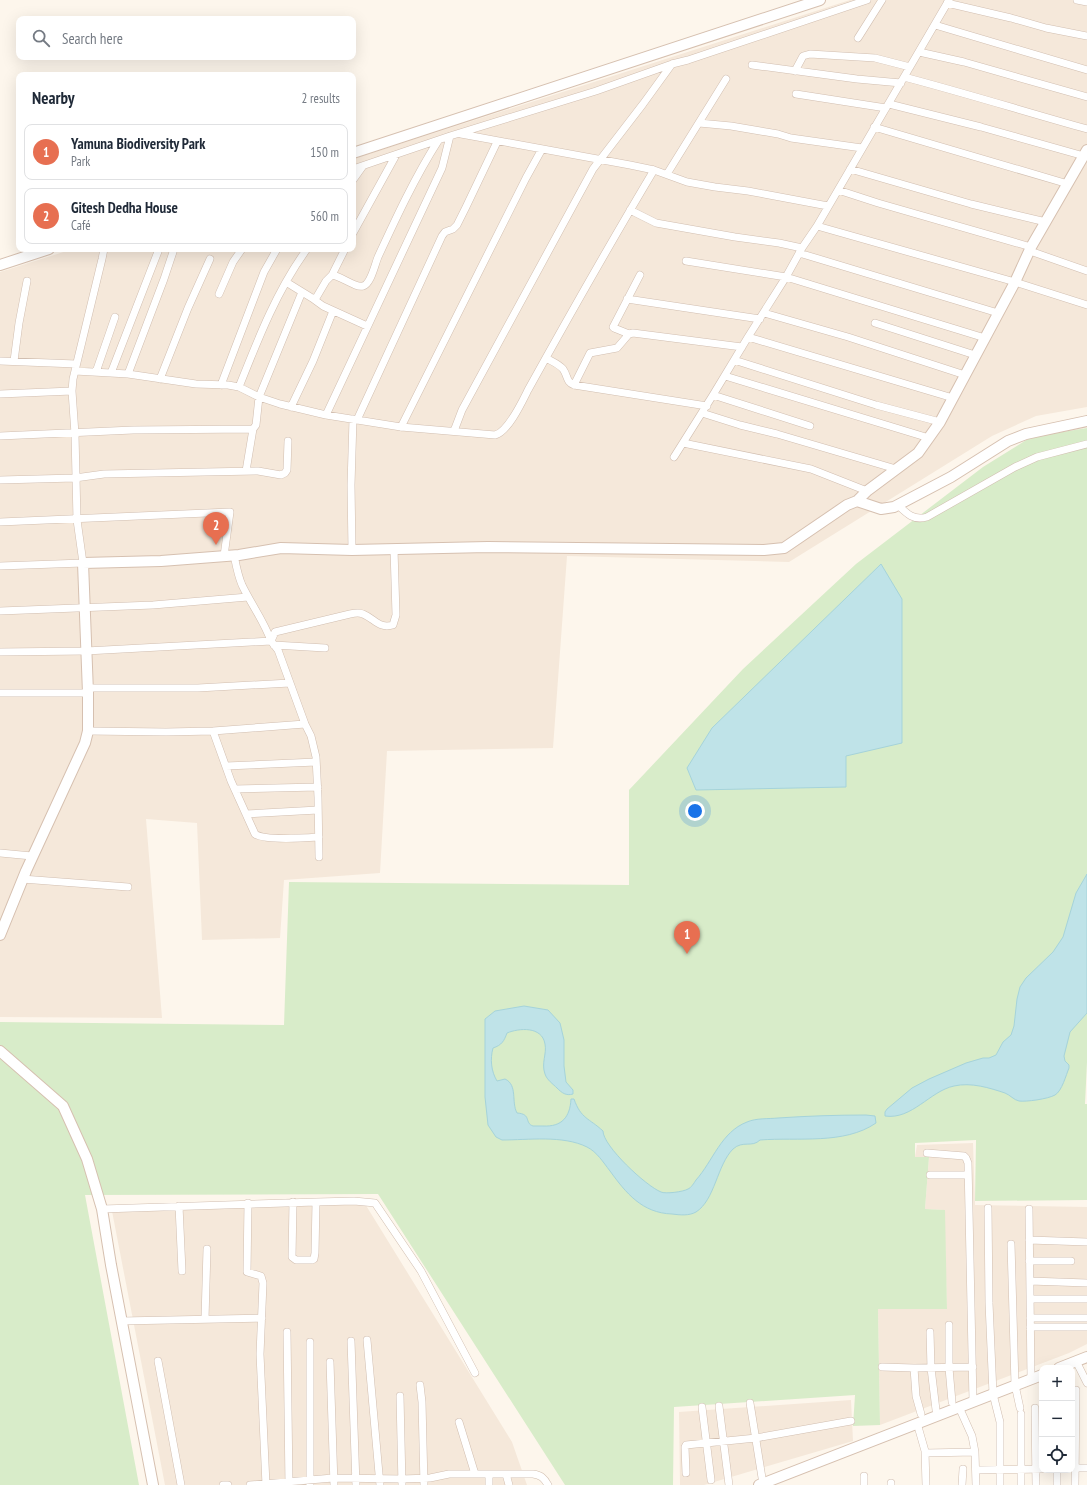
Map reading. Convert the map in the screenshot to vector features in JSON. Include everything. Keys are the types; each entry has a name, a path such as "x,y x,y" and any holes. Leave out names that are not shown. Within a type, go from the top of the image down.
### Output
{"street":[{"path":"356,152 820,0"},
{"path":"356,168 450,136 549,106 868,0"},
{"path":"858,38 882,0"},
{"path":"1077,0 1087,2"},
{"path":"674,457 817,226 948,2 1046,28 1087,36"},
{"path":"935,24 1087,70"},
{"path":"919,52 964,62 1087,97"},
{"path":"795,71 803,56 810,54 875,58 910,67"},
{"path":"454,431 462,410 593,169 672,64"},
{"path":"752,65 857,80 902,80 961,92 1006,107 1087,129"},
{"path":"667,174 726,79"},
{"path":"0,566 161,561 229,555 281,548 352,550 488,548 767,550 784,548 847,505 857,501 918,453 940,422 1015,282 1030,249 1085,153 888,106 796,94"},
{"path":"699,123 731,126 778,134 791,138 862,148"},
{"path":"874,127 1068,184"},
{"path":"458,134 654,170 687,182 748,191 828,206"},
{"path":"326,414 442,168 450,136"},
{"path":"332,276 336,276 362,286 369,281 377,259 424,164 438,140"},
{"path":"352,550 351,485 355,420 442,236 445,232 457,225 496,142"},
{"path":"401,427 526,178 542,150"},
{"path":"356,228 396,155"},
{"path":"356,176 363,166"},
{"path":"850,169 971,204 1046,222"},
{"path":"0,361 76,368 96,372 128,374 196,384 239,387 259,397 291,407 355,420 401,427 495,435 499,434 504,430 522,401 603,256 654,170"},
{"path":"838,190 1030,249 1087,272"},
{"path":"630,210 656,223 779,243 998,313"},
{"path":"817,226 1015,282 1087,305"},
{"path":"0,265 40,252"},
{"path":"0,935 22,879 78,760 88,732 83,563 77,520 75,434 72,391 73,380 103,252"},
{"path":"111,373 158,252"},
{"path":"128,374 173,252"},
{"path":"219,294 233,262 240,252"},
{"path":"222,385 264,272 275,252"},
{"path":"239,387 253,350 286,282 305,252"},
{"path":"312,298 316,298 326,281 332,276 344,252"},
{"path":"160,379 188,308 210,259"},
{"path":"686,261 786,277 985,338"},
{"path":"640,275 613,327 614,328 629,334 742,348"},
{"path":"14,362 19,323 27,281"},
{"path":"286,282 323,306 367,326"},
{"path":"246,471 253,429 256,426 259,397 302,292"},
{"path":"627,299 762,316 848,337 965,375"},
{"path":"291,407 313,361 333,311"},
{"path":"96,372 115,317"},
{"path":"875,323 975,355"},
{"path":"574,385 590,353 617,348 629,334"},
{"path":"748,337 953,398"},
{"path":"546,358 564,369 570,384 706,406"},
{"path":"734,360 863,401 940,422"},
{"path":"725,376 929,438"},
{"path":"0,394 72,391"},
{"path":"713,395 810,426"},
{"path":"702,413 896,469"},
{"path":"857,501 881,509 898,505 951,477 1008,441 1033,432 1087,421"},
{"path":"0,436 75,434 133,430 253,429"},
{"path":"0,480 75,478 104,474 246,471 258,471 281,475 285,473 288,441"},
{"path":"683,443 811,469 868,491"},
{"path":"898,505 911,517 919,519 927,517 1015,467 1037,457 1087,444"},
{"path":"0,522 77,520 230,512 229,555 236,568 241,584 267,630 272,643 278,650 305,724 311,736 316,762 318,787 319,856"},
{"path":"272,643 275,632 283,629 350,614 364,614 378,625 393,625 396,615 394,549"},
{"path":"0,611 153,605 248,597"},
{"path":"0,652 86,651 272,643 325,648"},
{"path":"0,693 198,688 290,683"},
{"path":"88,732 213,731 305,724"},
{"path":"213,731 234,789 256,834 259,837 318,837"},
{"path":"226,766 316,762"},
{"path":"234,789 318,787"},
{"path":"246,814 318,810"},
{"path":"0,853 32,856"},
{"path":"22,879 128,887"},
{"path":"0,1051 63,1106 87,1159 102,1209 121,1321 153,1485"},
{"path":"926,1153 964,1156 968,1163 974,1402"},
{"path":"930,1176 968,1175"},
{"path":"102,1209 293,1202 366,1202 375,1204 378,1206 422,1271 475,1373"},
{"path":"293,1202 292,1258 296,1260 312,1260 315,1257 316,1202"},
{"path":"248,1203 247,1270 248,1273 262,1277 260,1354 266,1484"},
{"path":"179,1206 182,1271"},
{"path":"988,1208 989,1303 993,1394 1000,1421 1000,1485"},
{"path":"1029,1209 1031,1379"},
{"path":"1029,1240 1087,1242"},
{"path":"1011,1244 1015,1386 1020,1411 1021,1485"},
{"path":"205,1319 207,1249"},
{"path":"1029,1261 1071,1261"},
{"path":"1030,1281 1087,1282"},
{"path":"1030,1299 1087,1299"},
{"path":"121,1321 262,1318"},
{"path":"1030,1318 1087,1318"},
{"path":"949,1325 950,1368 955,1405 971,1433 975,1452 976,1485"},
{"path":"1030,1327 1087,1327"},
{"path":"287,1332 289,1483"},
{"path":"930,1332 936,1410"},
{"path":"367,1340 380,1482"},
{"path":"351,1341 356,1482"},
{"path":"310,1342 310,1482"},
{"path":"1066,1365 1087,1357"},
{"path":"158,1361 181,1485"},
{"path":"1076,1361 1087,1383"},
{"path":"330,1362 333,1482"},
{"path":"882,1367 973,1367"},
{"path":"914,1368 916,1396 925,1451 926,1485"},
{"path":"750,1403 756,1438 761,1484 919,1418 955,1405 974,1402 1039,1376"},
{"path":"420,1385 422,1402 424,1482"},
{"path":"1075,1437 1076,1390"},
{"path":"400,1396 402,1482"},
{"path":"719,1406 730,1485"},
{"path":"702,1407 711,1480"},
{"path":"1035,1408 1039,1469 1036,1485"},
{"path":"686,1473 685,1446 756,1438 851,1421"},
{"path":"459,1422 475,1474"},
{"path":"925,1451 975,1452"},
{"path":"1075,1468 1087,1468"},
{"path":"962,1485 963,1469"},
{"path":"976,1470 1039,1469"},
{"path":"1057,1485 1058,1473"},
{"path":"1074,1473 1075,1485"},
{"path":"250,1485 310,1482 424,1482 442,1475 475,1474 536,1474 544,1478 548,1485"},
{"path":"489,1474 490,1485"},
{"path":"506,1474 509,1485"},
{"path":"864,1476 864,1485"},
{"path":"223,1485 228,1485"}],"shaded area":[{"path":"850,0 1087,0 1087,407 1036,416 992,436 789,562 567,556 553,748 387,751 380,873 284,880 280,938 202,940 197,823 146,819 162,1018 0,1017 0,272 63,252 356,252 356,158"},
{"path":"973,1143 975,1205 1087,1207 1087,1344 1069,1353 880,1425 878,1309 947,1309 944,1210 925,1209 929,1157 915,1157 917,1145"},
{"path":"362,1199 512,1442 527,1485 165,1485 111,1206"},
{"path":"851,1400 853,1441 704,1485 680,1485 679,1412"}],"green space":[{"path":"1087,428 1087,1062 1085,1104 1087,1104 1087,1200 975,1201 976,1140 915,1143 915,1157 929,1157 925,1209 945,1210 947,1309 878,1309 880,1425 853,1426 855,1395 674,1407 673,1485 565,1485 378,1194 85,1195 139,1485 0,1485 0,1022 284,1025 289,882 629,885 629,790 743,669 856,564 983,467 1031,437"}],"water":[{"path":"881,564 902,599 902,743 846,756 846,787 696,790 687,768 712,728"},
{"path":"1087,874 1087,1013 1070,1032 1064,1056 1069,1068 1062,1087 1057,1093 1042,1099 1019,1101 1005,1093 993,1089 974,1085 960,1085 937,1093 904,1114 885,1116 887,1109 912,1088 966,1063 996,1055 1003,1042 1011,1035 1014,1026 1020,987 1026,978 1053,952 1063,937 1076,893"},
{"path":"524,1006 548,1010 560,1023 564,1040 564,1066 566,1082 573,1090 573,1094 568,1095 562,1093 546,1076 544,1070 545,1044 543,1038 535,1031 512,1031 507,1033 501,1044 493,1048 492,1065 493,1073 497,1081 505,1079 512,1085 515,1109 517,1113 525,1115 530,1125 533,1126 555,1125 564,1120 567,1116 571,1099 574,1099 580,1111 586,1118 603,1131 610,1146 626,1165 646,1182 661,1192 678,1192 690,1188 730,1133 747,1122 762,1119 833,1115 866,1115 875,1116 876,1123 850,1135 820,1139 760,1140 754,1144 737,1146 733,1149 723,1164 712,1191 702,1207 696,1212 690,1214 681,1215 661,1213 643,1206 629,1194 600,1158 587,1147 578,1143 556,1140 502,1140 496,1137 488,1125 485,1097 485,1019 495,1011"}],"place":[{"name":"Gitesh Dedha House","path":"216,545"},
{"name":"Yamuna Biodiversity Park","path":"687,954"}]}
